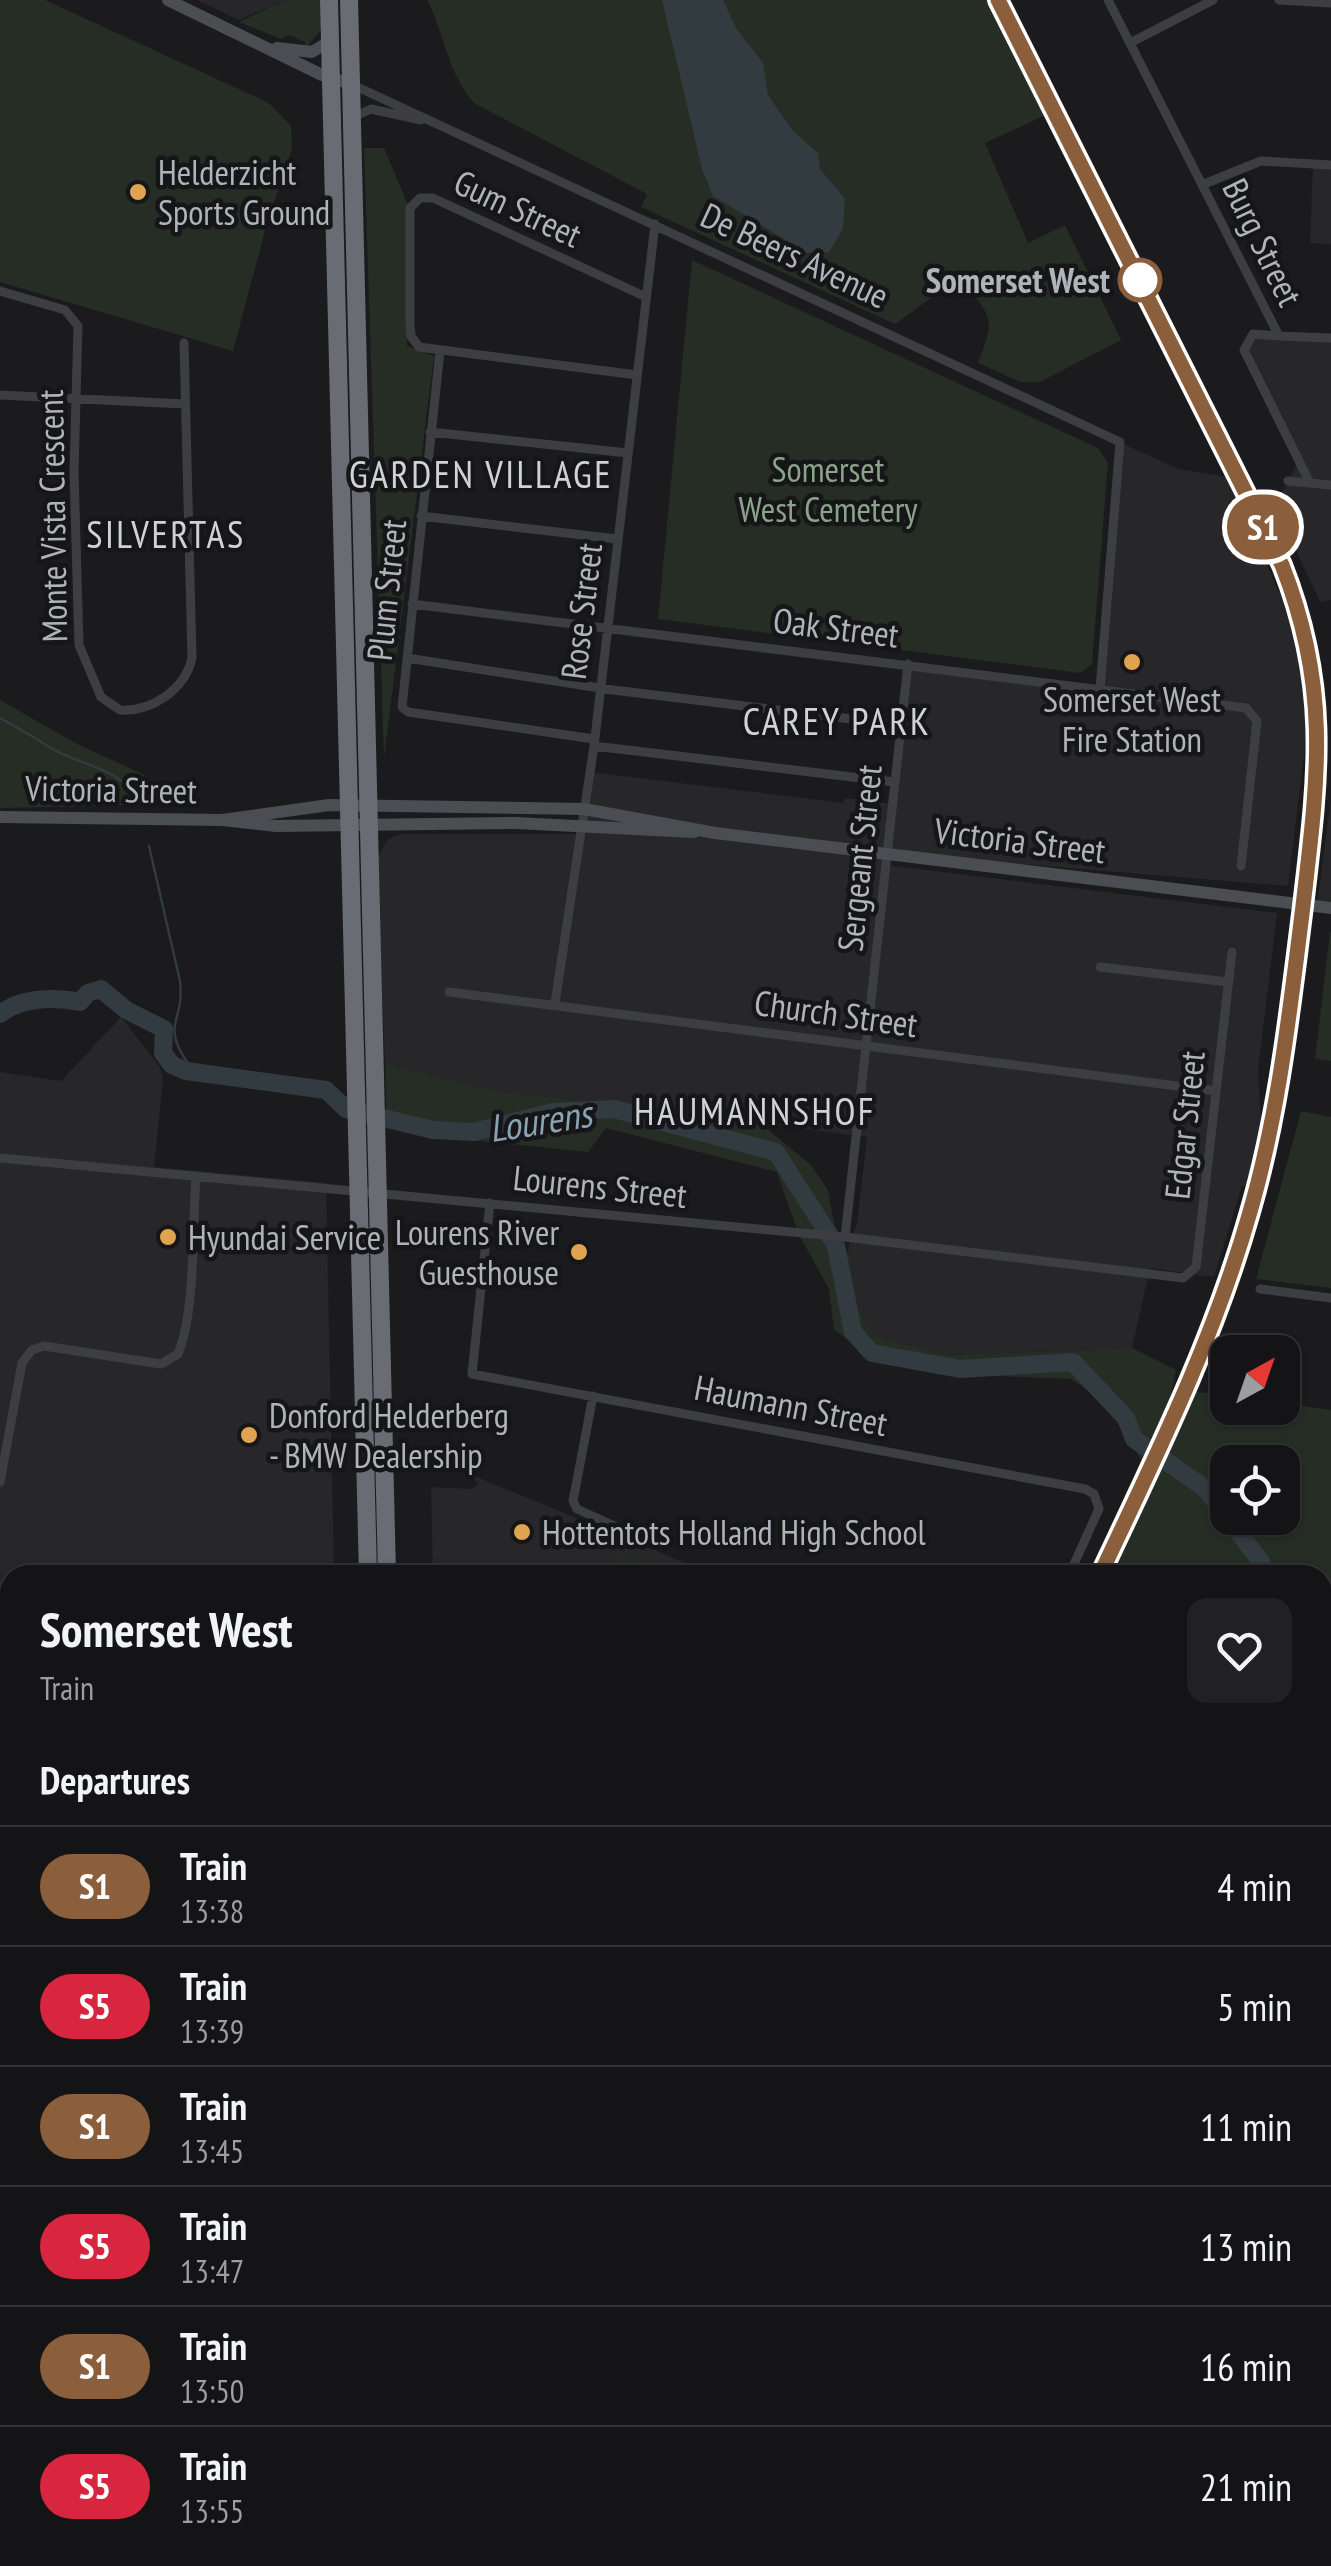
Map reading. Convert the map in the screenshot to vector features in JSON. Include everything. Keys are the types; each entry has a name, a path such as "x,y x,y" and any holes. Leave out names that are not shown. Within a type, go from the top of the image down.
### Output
{"highway":[{"path":"330,0 360,814 377,1123 387,1565"},
{"path":"349,0 360,814 354,1118 368,1565"}],"main road":[{"name":"De Beers Avenue","path":"168,0 350,84"},
{"name":"De Beers Avenue","path":"267,46 312,52 330,41"},
{"name":"Victoria Street","path":"0,817 222,820 276,826 360,814 584,809 658,819 701,831 1331,908"},
{"name":"Victoria Street","path":"360,814 654,833 701,831"}],"street":[{"name":"Burg Street","path":"1108,0 1279,336"},
{"path":"1130,42 1214,0"},
{"path":"1279,0 1331,3"},
{"name":"De Beers Avenue","path":"350,84 444,124 1120,442 1100,689"},
{"name":"De Beers Avenue","path":"351,118 372,109 444,124"},
{"path":"1204,184 1261,162 1331,165"},
{"name":"Gum Street","path":"440,351 419,346 411,336 408,223 410,208 420,198 433,198 646,296"},
{"name":"Rose Street","path":"555,1003 594,742 655,224"},
{"name":"Monte Vista Crescent","path":"0,291 73,316 78,332 75,399 80,656 101,697 124,711 160,700 187,673 192,658 184,343"},
{"name":"Burg Street","path":"1279,336 1253,334 1244,350 1310,483"},
{"path":"1279,336 1331,338"},
{"path":"440,351 637,375"},
{"name":"Plum Street","path":"440,351 402,701 408,712 594,742"},
{"path":"0,395 185,404"},
{"path":"430,432 628,453"},
{"path":"1288,481 1331,485"},
{"path":"421,516 618,539"},
{"name":"Oak Street","path":"412,604 908,664 1252,712 1257,721 1241,866"},
{"path":"407,658 599,688 901,725"},
{"name":"Sergeant Street","path":"840,1237 866,1045 908,664"},
{"path":"594,742 894,782"},
{"name":"Edgar Street","path":"1192,1274 1232,952"},
{"path":"1100,967 1228,982"},
{"name":"Church Street","path":"449,992 1216,1092"},
{"name":"Lourens Street","path":"0,1158 798,1232 1183,1278 1192,1274"},
{"path":"0,1482 22,1363 28,1353 44,1346 161,1364 172,1361 180,1349 192,1274 189,1254 196,1177"},
{"name":"Haumann Street","path":"490,1203 472,1374 1090,1491 1099,1508 1073,1565"},
{"path":"1260,1289 1331,1298"},
{"path":"593,1396 572,1501 577,1508 621,1529"}],"shaded area":[{"path":"197,0 285,0 239,20"},
{"path":"662,0 723,0 736,28 763,63 768,95 792,130 818,153 820,169 845,199 843,229 829,252 807,253 713,196 702,169"},
{"path":"1313,163 1331,163 1331,244 1310,243"},
{"path":"1247,339 1331,339 1331,600 1320,602 1275,505 1298,462 1244,354"},
{"path":"1121,443 1179,469 1229,477 1297,634 1307,732 1288,886 888,853 886,865 1277,913 1258,1070 1261,1123 1248,1186 1242,1186 1214,1277 1150,1268 1132,1348 951,1355 876,1337 853,1304 848,1249 857,1223 867,1137 492,1090 385,1063 377,859 388,839 401,834 581,834 590,772 843,803 844,798 893,804 911,667 1101,688"},
{"path":"1331,799 1331,907 1317,905"},
{"path":"121,1017 160,1067 163,1080 154,1167 326,1183 334,1565 0,1565 0,1072 61,1081"},
{"name":"Hottentots Holland High School","path":"472,1475 691,1565 433,1565 431,1487 472,1489 478,1484"}],"green space":[{"name":"Helderzicht Sports Ground","path":"0,0 45,0 269,103 291,126 292,149 267,223 233,351 0,282"},
{"path":"285,0 320,0 322,29 305,49 305,42 289,35 281,39 239,22"},
{"path":"427,0 988,0 1046,115 985,143 1028,243 1065,225 1121,340 1040,382 1020,382 978,363 988,320 981,304 962,284 938,293 895,324 641,207 647,194 474,103 452,66"},
{"path":"364,148 384,148 408,205 407,346 434,356 384,758"},
{"name":"Somerset West Cemetery","path":"692,260 1098,448 1108,463 1092,664 1080,673 658,619"},
{"path":"0,700 77,744 147,776 146,805 0,808"},
{"path":"1331,932 1331,1061 1315,1059"},
{"path":"385,1063 492,1090 760,1123 811,1165 828,1190 834,1223 850,1258 853,1304 876,1337 951,1355 1132,1348 1176,1370 1163,1431 1146,1467 1104,1406 1070,1379 950,1374 876,1359 834,1330 829,1289 798,1233 777,1172 606,1128 588,1152 421,1135 420,1131 387,1126"},
{"path":"1301,1111 1331,1117 1331,1288 1256,1279"},
{"path":"1193,1391 1210,1394 1210,1425 1300,1425 1300,1405 1331,1410 1331,1565 1109,1565 1169,1449"},
{"path":"618,1556 667,1565 617,1565"}],"waterway":[{"path":"0,718 61,753 121,780 138,801"},
{"path":"149,846 180,981 175,1033 194,1072"},
{"name":"Lourens","path":"0,1014 18,1004 38,1000 80,1002 88,993 101,989 126,1010 164,1029 163,1053 172,1065 186,1071 326,1090 346,1109 433,1130 474,1132 553,1112 614,1109 776,1152 836,1246 853,1332 872,1353 960,1369 1073,1362 1126,1418 1134,1439 1206,1489 1262,1565"}],"railway":[{"path":"998,0 1282,565 1308,651 1317,730 1313,810 1294,978 1260,1174 1219,1306 1163,1441 1105,1565"}],"train":[{"name":"S1","path":"998,0 1282,565 1313,655 1320,716 1317,792 1291,999 1270,1131 1252,1208 1187,1389 1105,1565"}],"place":[{"name":"Helderzicht Sports Ground","path":"138,192"},
{"name":"Somerset West","path":"1140,280"},
{"name":"Somerset West Fire Station","path":"1132,662"},
{"name":"Hyundai Service","path":"168,1237"},
{"name":"Lourens River Guesthouse","path":"579,1252"},
{"name":"Donford Helderberg - BMW Dealership","path":"249,1435"},
{"name":"Hottentots Holland High School","path":"522,1532"}],"district":[{"name":"GARDEN VILLAGE","path":"481,473"},
{"name":"SILVERTAS","path":"166,533"},
{"name":"CAREY PARK","path":"837,720"},
{"name":"HAUMANNSHOF","path":"755,1110"}]}
